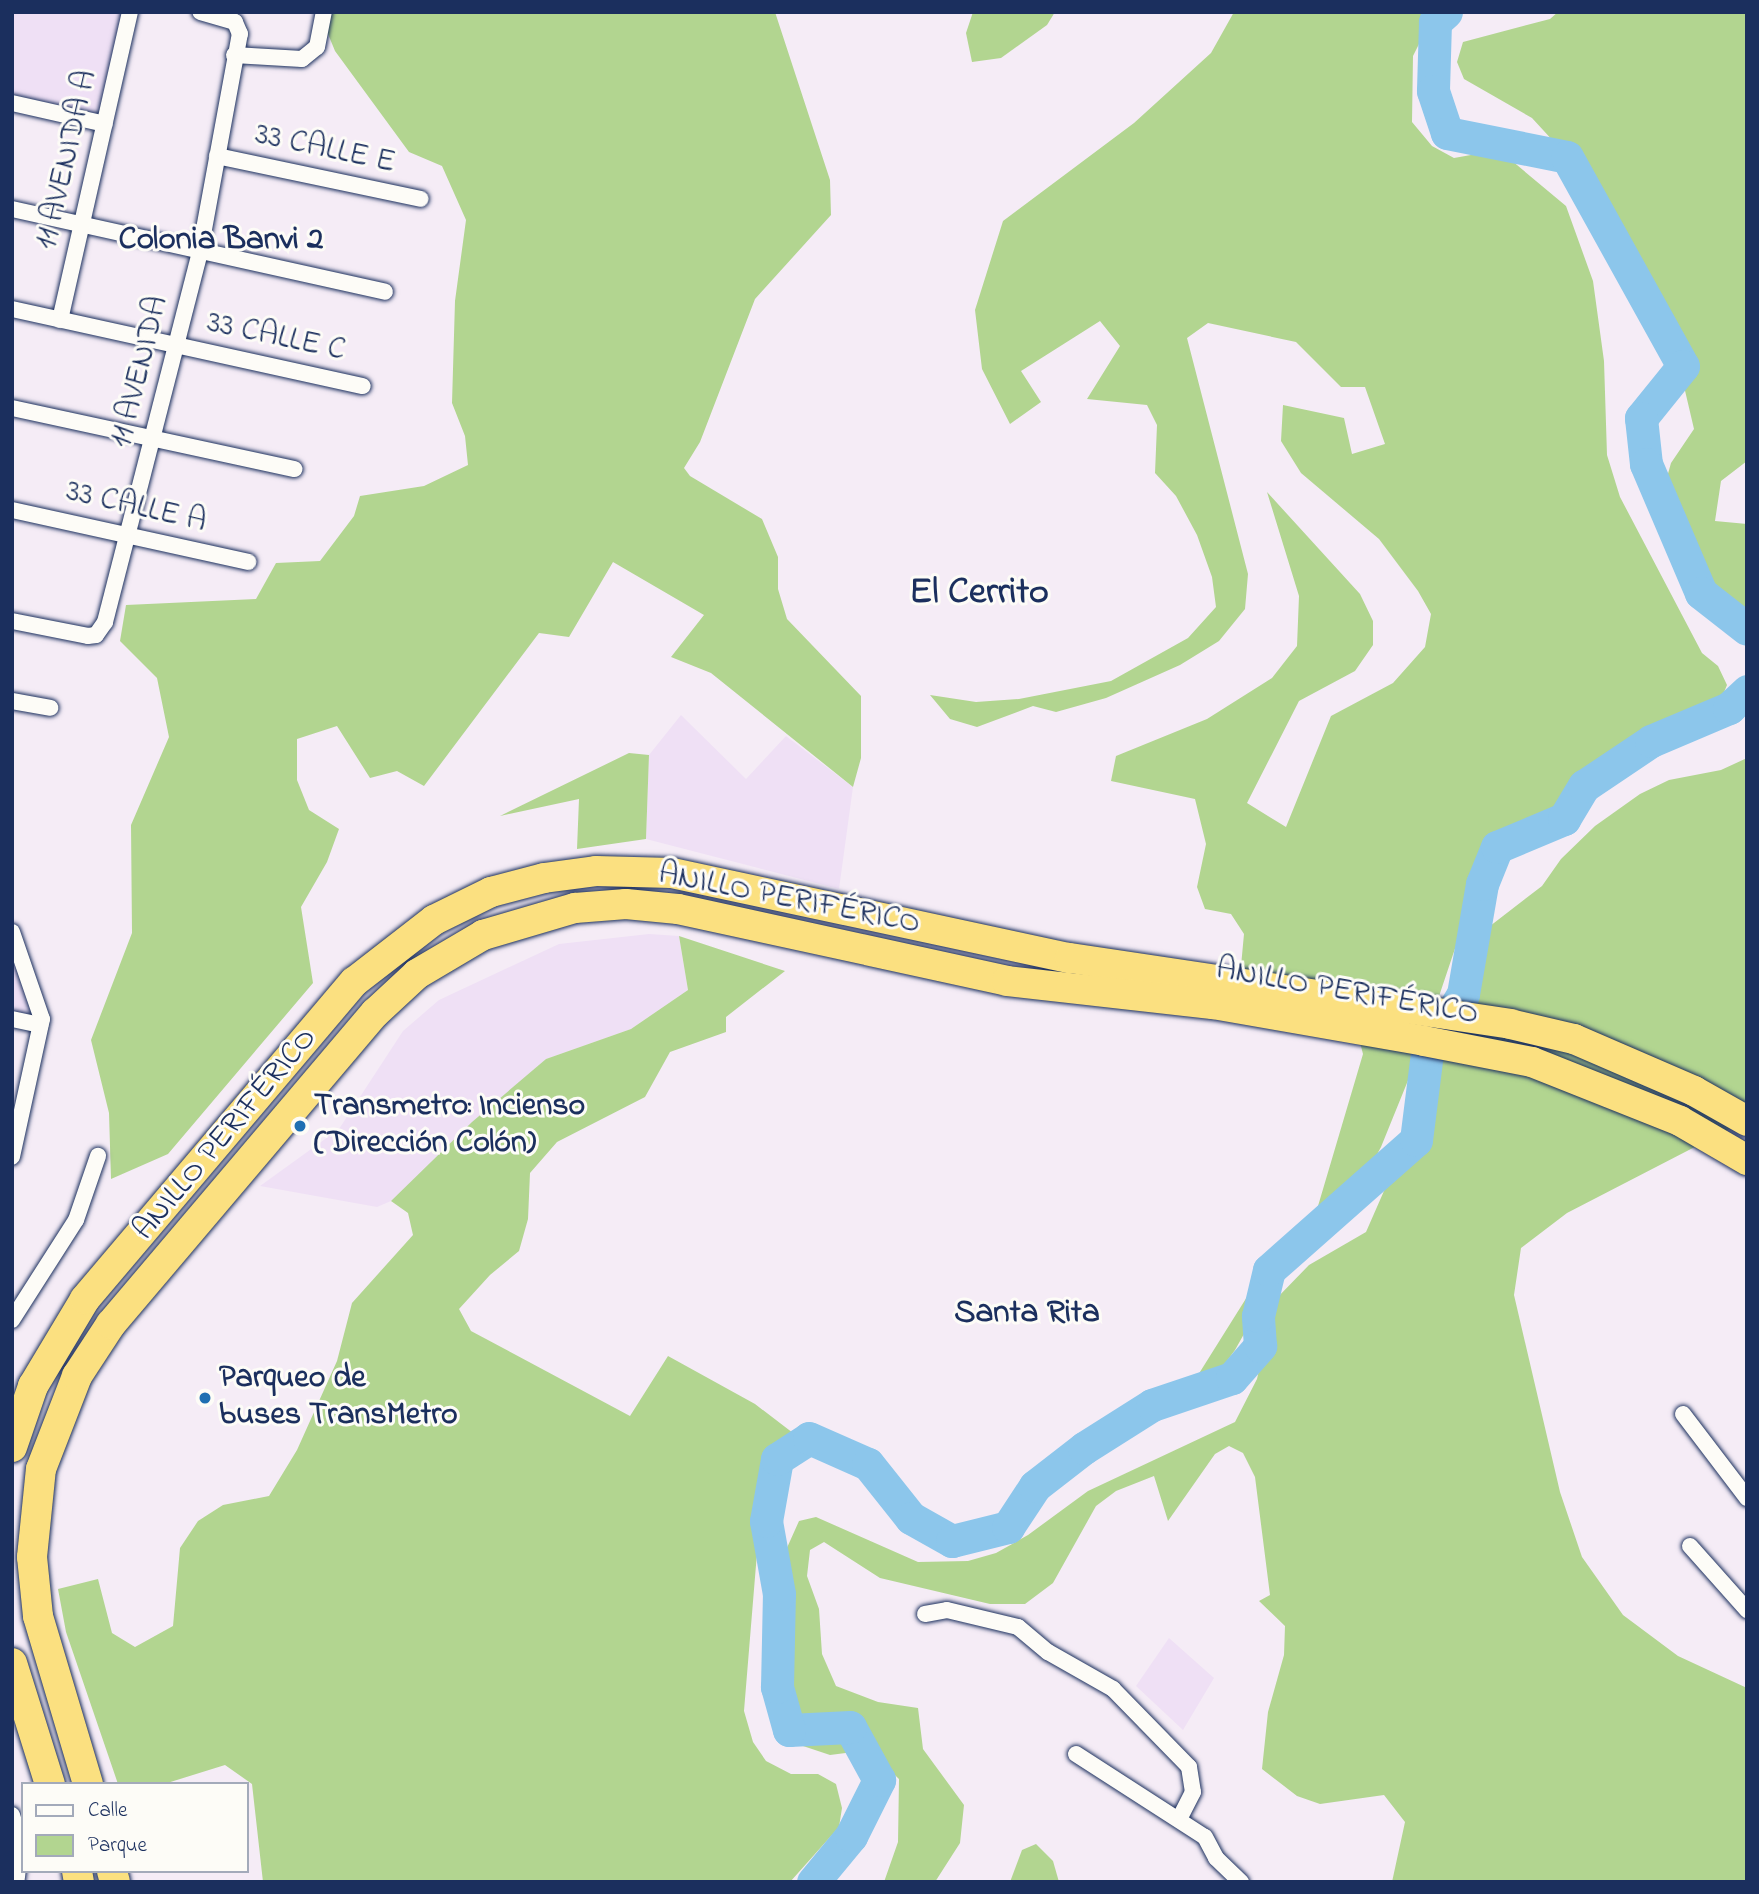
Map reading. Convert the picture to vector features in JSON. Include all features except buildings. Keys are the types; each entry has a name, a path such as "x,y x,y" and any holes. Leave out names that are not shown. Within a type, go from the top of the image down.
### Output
{"highway":[{"name":"ANILLO PERIFÉRICO","path":"12,1447 33,1386 85,1299 354,982 416,931 491,892 596,870 672,873 803,904 1070,958 1510,1024 1574,1039 1694,1091 1747,1121"},
{"name":"ANILLO PERIFÉRICO","path":"87,1782 38,1616 33,1533 41,1469 54,1428 76,1376 111,1324 375,1013 448,953 525,920 575,908 626,904 678,909 1007,981 1213,1004 1532,1062 1680,1121 1747,1160"},
{"path":"12,1663 49,1782"}],"street":[{"name":"11 AVENIDA A","path":"60,320 130,12"},
{"path":"200,12 222,15"},
{"path":"234,55 302,59 317,47 324,12"},
{"name":"11 AVENIDA","path":"12,621 88,636 96,635 106,622 200,251 240,27 222,15"},
{"path":"12,103 105,124"},
{"name":"33 CALLE E","path":"217,156 421,199"},
{"path":"12,209 81,227 385,292"},
{"name":"33 CALLE C","path":"12,309 363,386"},
{"path":"12,408 152,441 294,469"},
{"name":"33 CALLE A","path":"12,510 129,533 248,562"},
{"path":"12,702 50,708"},
{"path":"12,932 38,998 40,1025 12,1157"},
{"path":"12,1019 40,1025"},
{"path":"12,1320 76,1220 98,1156"},
{"path":"1683,1414 1747,1498"},
{"path":"1690,1546 1747,1610"},
{"path":"925,1614 947,1610 1018,1627 1048,1652 1113,1689 1189,1766 1193,1791 1179,1819"},
{"path":"1076,1754 1208,1840 1216,1858 1241,1882"},
{"path":"12,1815 21,1844 16,1882"}],"shaded area":[{"path":"12,12 123,12 100,115 12,94"},
{"path":"681,715 746,779 786,736 853,787 839,889 646,839 649,755"},
{"path":"649,934 679,936 688,990 631,1029 546,1059 391,1201 377,1207 260,1186 339,1129 403,1031 439,1000 559,944"},
{"path":"12,938 36,1022 12,1016"},
{"path":"1169,1638 1214,1678 1183,1730 1136,1686"}],"green space":[{"path":"319,12 775,12 830,180 831,215 755,299 700,442 684,468 690,476 762,519 778,557 778,589 787,619 861,696 861,758 853,787 711,673 671,657 704,615 613,562 569,637 539,633 424,786 397,771 370,778 337,726 297,739 297,780 309,810 339,829 327,862 301,907 313,983 168,1154 111,1179 109,1113 91,1040 132,933 131,825 169,737 157,678 120,641 126,605 256,599 276,563 320,561 354,516 360,496 424,486 468,465 465,436 452,403 455,301 466,220 442,166 409,152 335,51"},
{"path":"973,12 1055,12 1047,25 1001,58 972,62 966,33"},
{"path":"1234,12 1453,12 1428,26 1413,56 1412,122 1432,146 1454,158 1499,150 1566,206 1593,281 1604,361 1607,455 1620,497 1702,653 1718,666 1727,685 1715,714 1694,735 1583,783 1492,857 1477,883 1424,1041 1381,1147 1348,1208 1277,1275 1235,1350 1212,1381 1178,1407 1272,1257 1318,1206 1363,1054 1356,1027 1254,988 1241,966 1244,934 1231,914 1205,909 1197,887 1206,844 1195,799 1111,781 1116,756 1207,719 1272,678 1297,646 1299,596 1267,492 1360,594 1373,621 1373,645 1355,671 1299,701 1247,803 1286,827 1331,716 1393,683 1425,647 1431,614 1418,591 1379,539 1301,473 1281,441 1283,405 1344,418 1352,454 1385,444 1365,387 1341,387 1296,342 1208,323 1187,338 1248,574 1245,609 1219,641 1180,665 1106,698 1056,712 1033,706 977,727 950,719 930,695 976,702 1019,699 1111,681 1188,638 1216,607 1212,577 1197,535 1176,496 1155,473 1157,425 1147,405 1087,399 1120,346 1100,321 1021,371 1041,402 1010,424 982,369 975,310 1003,221 1134,123 1211,53"},
{"path":"1558,12 1747,12 1747,461 1721,481 1715,521 1747,524 1747,630 1722,610 1696,559 1673,531 1662,495 1671,463 1694,429 1679,365 1555,143 1532,118 1464,79 1457,62 1463,42 1550,19"},
{"path":"629,753 649,755 646,839 577,849 579,799 500,816"},
{"path":"1747,758 1747,1120 1567,1213 1521,1248 1514,1295 1560,1492 1582,1557 1623,1615 1678,1656 1747,1688 1747,1882 1392,1882 1405,1822 1384,1795 1320,1804 1297,1796 1262,1769 1268,1712 1284,1655 1285,1626 1259,1601 1270,1595 1255,1477 1243,1453 1229,1446 1215,1454 1168,1521 1154,1476 1116,1491 1096,1506 1053,1583 1025,1604 990,1604 880,1578 824,1542 810,1550 807,1576 819,1609 822,1654 836,1686 878,1702 918,1708 923,1749 964,1805 960,1843 935,1882 884,1882 898,1842 899,1779 869,1750 830,1755 797,1744 778,1709 774,1681 786,1550 799,1521 816,1517 918,1562 968,1561 996,1553 1028,1535 1088,1491 1235,1422 1257,1379 1275,1300 1309,1265 1366,1232 1455,1029 1481,933 1542,886 1561,859 1595,826 1640,794 1669,780 1721,770"},
{"path":"679,936 785,971 726,1017 726,1032 670,1052 645,1097 557,1142 530,1173 528,1219 519,1251 490,1275 459,1309 471,1331 630,1416 668,1356 755,1404 806,1443 782,1452 763,1480 744,1711 753,1742 766,1761 791,1774 818,1774 836,1784 842,1808 839,1827 790,1882 263,1882 252,1784 225,1765 170,1782 117,1782 66,1632 58,1589 98,1579 112,1633 135,1647 173,1626 180,1548 198,1521 223,1505 269,1496 297,1450 337,1361 352,1303 413,1235 408,1213 391,1201 472,1122 546,1059 631,1029 688,990"},
{"path":"1036,1844 1053,1861 1059,1882 1010,1882 1022,1850"}],"waterway":[{"path":"1446,12 1435,22 1433,91 1447,133 1567,157 1683,366 1641,418 1646,464 1701,593 1747,629"},
{"path":"813,1882 851,1836 879,1780 850,1727 789,1730 777,1687 779,1594 766,1521 777,1459 809,1438 868,1464 911,1518 952,1541 1008,1527 1035,1486 1084,1448 1152,1405 1232,1378 1260,1346 1258,1316 1269,1270 1416,1140 1427,1053 1463,994 1482,884 1497,847 1564,819 1584,786 1651,741 1729,708 1747,691"}],"place":[{"name":"Transmetro: Incienso (Dirección Colón)","path":"300,1126"},
{"name":"Parqueo de buses TransMetro","path":"205,1398"}],"district":[{"name":"Colonia Banvi 2","path":"221,241"},
{"name":"El Cerrito","path":"979,594"},
{"name":"Santa Rita","path":"1027,1314"}]}
